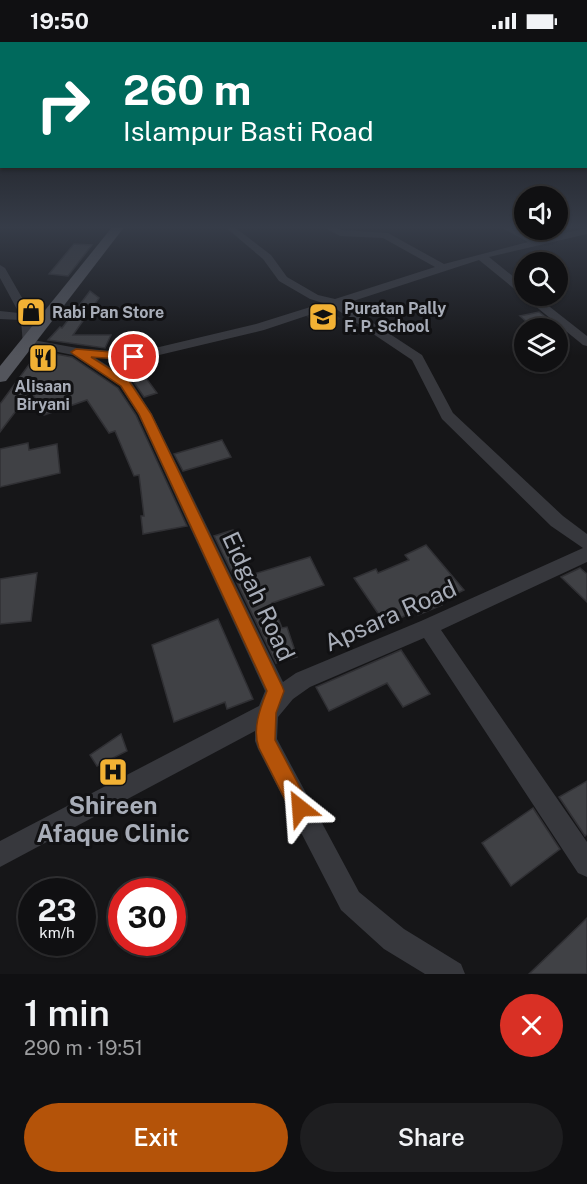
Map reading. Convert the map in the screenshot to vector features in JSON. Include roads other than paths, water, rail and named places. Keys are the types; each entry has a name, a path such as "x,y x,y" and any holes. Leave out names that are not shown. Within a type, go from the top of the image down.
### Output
{"main road":[{"path":"0,377 85,269"}],"street":[{"path":"1,269 27,317 27,342 76,352 134,357 260,327 438,269"},
{"path":"277,269 284,279 314,297 333,302 417,358 447,416 557,521 587,543"},
{"path":"497,269 514,283"},
{"path":"542,306 587,342"},
{"path":"0,315 27,317"},
{"name":"Eidgah Road","path":"76,352 125,383 145,414 276,691 267,713 266,741 350,901 393,939 451,974"},
{"name":"Apsara Road","path":"0,854 267,713 286,693 303,680 428,627 587,554"},
{"path":"428,627 587,864"}],"place":[{"name":"Rabi Pan Store","path":"31,312"},
{"name":"Puratan Pally F. P. School","path":"323,317"},
{"name":"Alisaan Biryani","path":"43,358"},
{"name":"Shireen Afaque Clinic","path":"113,772"}]}
